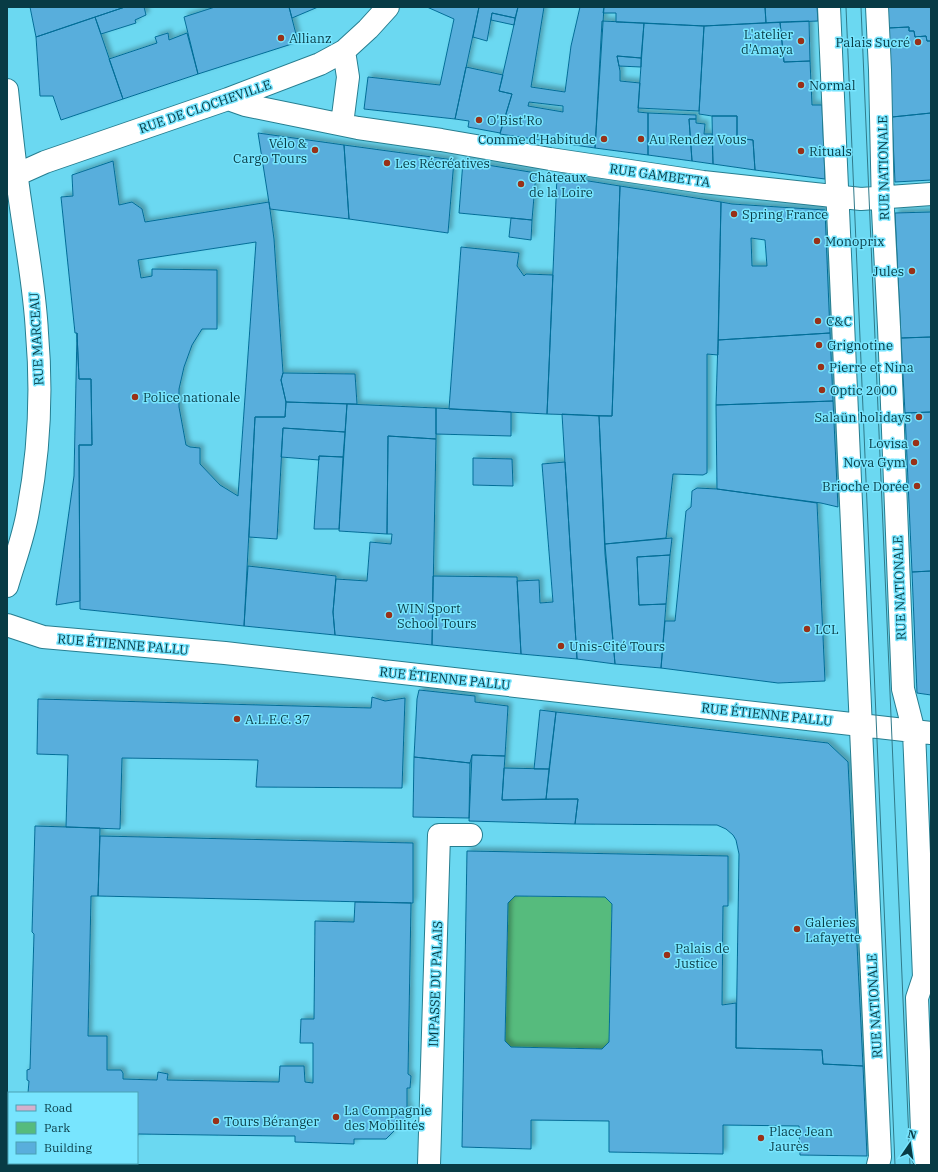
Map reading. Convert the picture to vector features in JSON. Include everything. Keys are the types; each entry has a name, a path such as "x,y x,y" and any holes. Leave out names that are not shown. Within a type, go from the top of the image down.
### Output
{"main road":[{"path":"7,1164 44,1165"}],"street":[{"name":"RUE DE CLOCHEVILLE","path":"12,178 46,162 228,99 320,64 344,50 368,29 388,7"},
{"name":"RUE NATIONALE","path":"829,7 836,196 880,1156 878,1165"},
{"name":"RUE NATIONALE","path":"877,7 883,198 903,689 923,732 923,1157 928,1165"},
{"path":"342,124 348,77 344,50"},
{"name":"RUE MARCEAU","path":"7,90 12,178 33,285 38,333 39,380 35,460 28,512 7,586"},
{"name":"RUE GAMBETTA","path":"228,99 245,105 358,128 441,140 573,163 703,182 861,200 931,194"},
{"name":"RUE ÉTIENNE PALLU","path":"7,625 43,637 225,653 923,732"},
{"name":"IMPASSE DU PALAIS","path":"429,1165 439,835 471,835"}],"green space":[{"path":"515,896 605,897 612,904 609,1042 602,1049 511,1047 505,1041 508,903"}],"building":[{"path":"30,7 125,7 36,37"},
{"path":"125,7 144,7 146,15 135,20 136,23 101,34 95,17"},
{"path":"215,7 289,7 298,42 198,74 184,17"},
{"path":"289,7 318,7 292,18"},
{"path":"427,7 479,7 455,119 364,109 368,77 440,85 454,19"},
{"path":"479,7 518,7 515,18 492,13 487,41 473,37"},
{"path":"518,7 544,7 531,87 565,92 571,46 580,7 604,7 595,148 500,134 512,94 499,91","holes":["529,102 563,106 563,112 528,106"]},
{"path":"604,7 765,7 766,23 704,26 616,22 616,13 603,13"},
{"path":"765,7 817,7 818,21 766,23"},
{"path":"887,7 931,7 931,41 927,41 926,36 915,37 914,31 909,31 909,27 888,28"},
{"path":"492,13 515,18 514,25 491,20"},
{"path":"95,17 123,99 61,120 53,96 40,96 36,37"},
{"path":"602,21 644,23 641,58 617,56 620,81 640,83 638,112 648,113 648,155 595,148"},
{"path":"809,21 810,61 784,62 780,22"},
{"path":"780,22 784,62 810,61 812,105 822,105 825,179 755,170 753,140 737,138 737,116 712,116 699,114 704,26"},
{"path":"644,23 704,26 699,111 638,108"},
{"path":"909,27 909,31 914,31 915,37 926,36 927,41 931,41 931,113 892,117 888,28"},
{"path":"168,33 169,40 187,33 198,74 123,99 109,59 157,43 155,37"},
{"path":"617,56 641,58 641,67 619,66"},
{"path":"466,67 503,75 499,91 512,94 500,133 468,127 469,121 455,119"},
{"path":"648,113 696,115 696,119 689,119 692,161 648,155"},
{"path":"931,113 931,180 895,182 892,117"},
{"path":"712,116 737,116 737,138 753,140 755,170 713,164"},
{"path":"689,119 696,119 696,123 705,124 704,134 712,134 713,164 692,161"},
{"path":"258,133 344,145 349,219 270,209"},
{"path":"344,145 454,160 448,233 349,219"},
{"name":"Police nationale","path":"113,161 119,205 132,202 142,209 145,222 269,202 274,239 283,373 281,380 286,402 285,417 255,417 244,626 80,609 79,445 92,445 91,379 79,379 77,333 75,333 61,197 73,196 72,175","holes":["256,242 238,496 220,485 200,464 200,448 186,445 179,407 179,389 184,367 192,345 202,329 217,329 217,270 152,269 152,276 141,278 138,260"]},
{"path":"463,161 536,173 532,220 459,213"},
{"path":"557,176 620,186 612,416 547,414"},
{"path":"620,186 721,202 718,355 707,354 707,473 703,475 673,474 666,538 605,544 599,416 612,416"},
{"path":"721,202 825,210 830,333 718,340","holes":["751,238 765,240 767,266 752,266"]},
{"path":"931,212 931,337 901,338 895,213"},
{"path":"511,218 532,220 531,240 509,237"},
{"path":"461,247 519,253 517,266 524,276 526,274 553,275 547,414 449,409"},
{"path":"77,333 79,379 91,379 92,445 79,445 80,601 56,605 74,476"},
{"path":"830,333 833,401 716,405 718,340"},
{"path":"931,337 931,412 905,413 901,338"},
{"path":"283,373 355,374 357,404 286,402 281,380"},
{"path":"833,401 838,507 821,503 717,489 716,405"},
{"path":"286,402 347,404 345,432 283,428 277,539 249,537 255,417 285,417"},
{"path":"347,404 436,408 436,439 388,436 387,534 339,531"},
{"path":"436,408 511,412 511,436 436,434"},
{"path":"931,412 931,571 912,572 905,413"},
{"path":"562,414 599,416 605,554 615,664 577,659"},
{"path":"283,428 345,432 343,457 319,456 319,460 281,457"},
{"path":"388,436 436,439 432,645 335,635 333,612 336,579 367,581 370,542 391,544 392,534 387,534"},
{"path":"319,456 343,457 339,529 314,529"},
{"path":"473,458 512,459 513,486 473,485"},
{"path":"565,462 577,659 521,654 517,581 539,580 540,603 553,602 542,464"},
{"path":"697,488 717,489 817,503 825,681 778,683 661,668 665,621 675,621 686,511 691,507 692,491"},
{"path":"672,538 670,555 637,557 639,605 666,604 661,668 615,664 605,544"},
{"path":"670,555 666,604 639,605 637,557"},
{"path":"248,566 336,576 333,612 335,635 244,626"},
{"path":"931,571 931,695 917,693 912,572"},
{"path":"433,576 517,577 521,654 432,645"},
{"path":"419,690 475,696 475,702 508,706 505,756 472,755 470,763 414,757 417,699"},
{"path":"372,697 385,701 405,698 402,788 256,787 258,760 122,758 120,829 66,827 68,755 37,754 38,699 371,708"},
{"path":"540,710 556,712 549,769 534,769"},
{"name":"Galeries Lafayette","path":"556,712 828,743 848,762 863,1066 823,1064 822,1050 736,1048 739,854 736,840 726,829 717,825 575,824 578,799 546,799"},
{"path":"472,755 505,756 502,800 578,799 575,824 469,821"},
{"path":"414,757 470,763 469,818 413,817"},
{"path":"504,768 549,769 546,799 502,800"},
{"path":"35,826 100,828 98,896 91,896 88,1036 107,1036 107,1070 121,1070 123,1073 123,1079 157,1080 158,1072 168,1074 167,1080 279,1082 280,1066 304,1066 305,1082 313,1083 313,1043 300,1043 301,1019 314,1019 315,921 354,922 355,902 411,903 408,1074 411,1076 410,1088 407,1088 407,1107 409,1107 409,1116 386,1139 354,1139 354,1144 295,1142 295,1136 138,1134 138,1092 28,1092 29,1081 27,1080 27,1070 30,1069 34,934 32,932"},
{"path":"100,836 413,843 413,903 98,896"},
{"name":"Palais de Justice","path":"467,851 728,856 728,906 723,906 722,1005 736,1003 736,1048 822,1050 823,1064 863,1066 867,1156 800,1155 799,1126 723,1125 723,1154 609,1152 609,1121 531,1120 531,1149 462,1147","holes":["515,896 605,897 612,904 609,1042 602,1049 511,1047 505,1041 508,903"]}],"tram line":[{"path":"846,7 895,1165"},
{"path":"861,7 910,1165"}],"place":[{"name":"Allianz","path":"281,38"},
{"name":"L'atelier d'Amaya","path":"801,41"},
{"name":"Palais Sucré","path":"918,42"},
{"name":"Normal","path":"801,85"},
{"name":"O'Bist'Ro","path":"479,120"},
{"name":"Comme d'Habitude","path":"604,139"},
{"name":"Au Rendez Vous","path":"641,139"},
{"name":"Vélo & Cargo Tours","path":"315,150"},
{"name":"Rituals","path":"801,151"},
{"name":"Les Récréatives","path":"387,163"},
{"name":"Châteaux de la Loire","path":"521,184"},
{"name":"Spring France","path":"734,214"},
{"name":"Monoprix","path":"817,241"},
{"name":"Jules","path":"912,271"},
{"name":"C&C","path":"818,321"},
{"name":"Grignotine","path":"819,345"},
{"name":"Pierre et Nina","path":"821,367"},
{"name":"Optic 2000","path":"822,390"},
{"name":"Police nationale","path":"135,397"},
{"name":"Salaün holidays","path":"919,417"},
{"name":"Lovisa","path":"916,443"},
{"name":"Nova Gym","path":"914,462"},
{"name":"Brioche Dorée","path":"917,486"},
{"name":"WIN Sport School Tours","path":"389,615"},
{"name":"LCL","path":"807,629"},
{"name":"Unis-Cité Tours","path":"561,646"},
{"name":"A.L.E.C. 37","path":"237,719"},
{"name":"Galeries Lafayette","path":"797,929"},
{"name":"Palais de Justice","path":"667,955"},
{"name":"La Compagnie des Mobilités","path":"336,1117"},
{"name":"Tours Béranger","path":"216,1121"},
{"name":"Place Jean Jaurès","path":"761,1138"}]}
